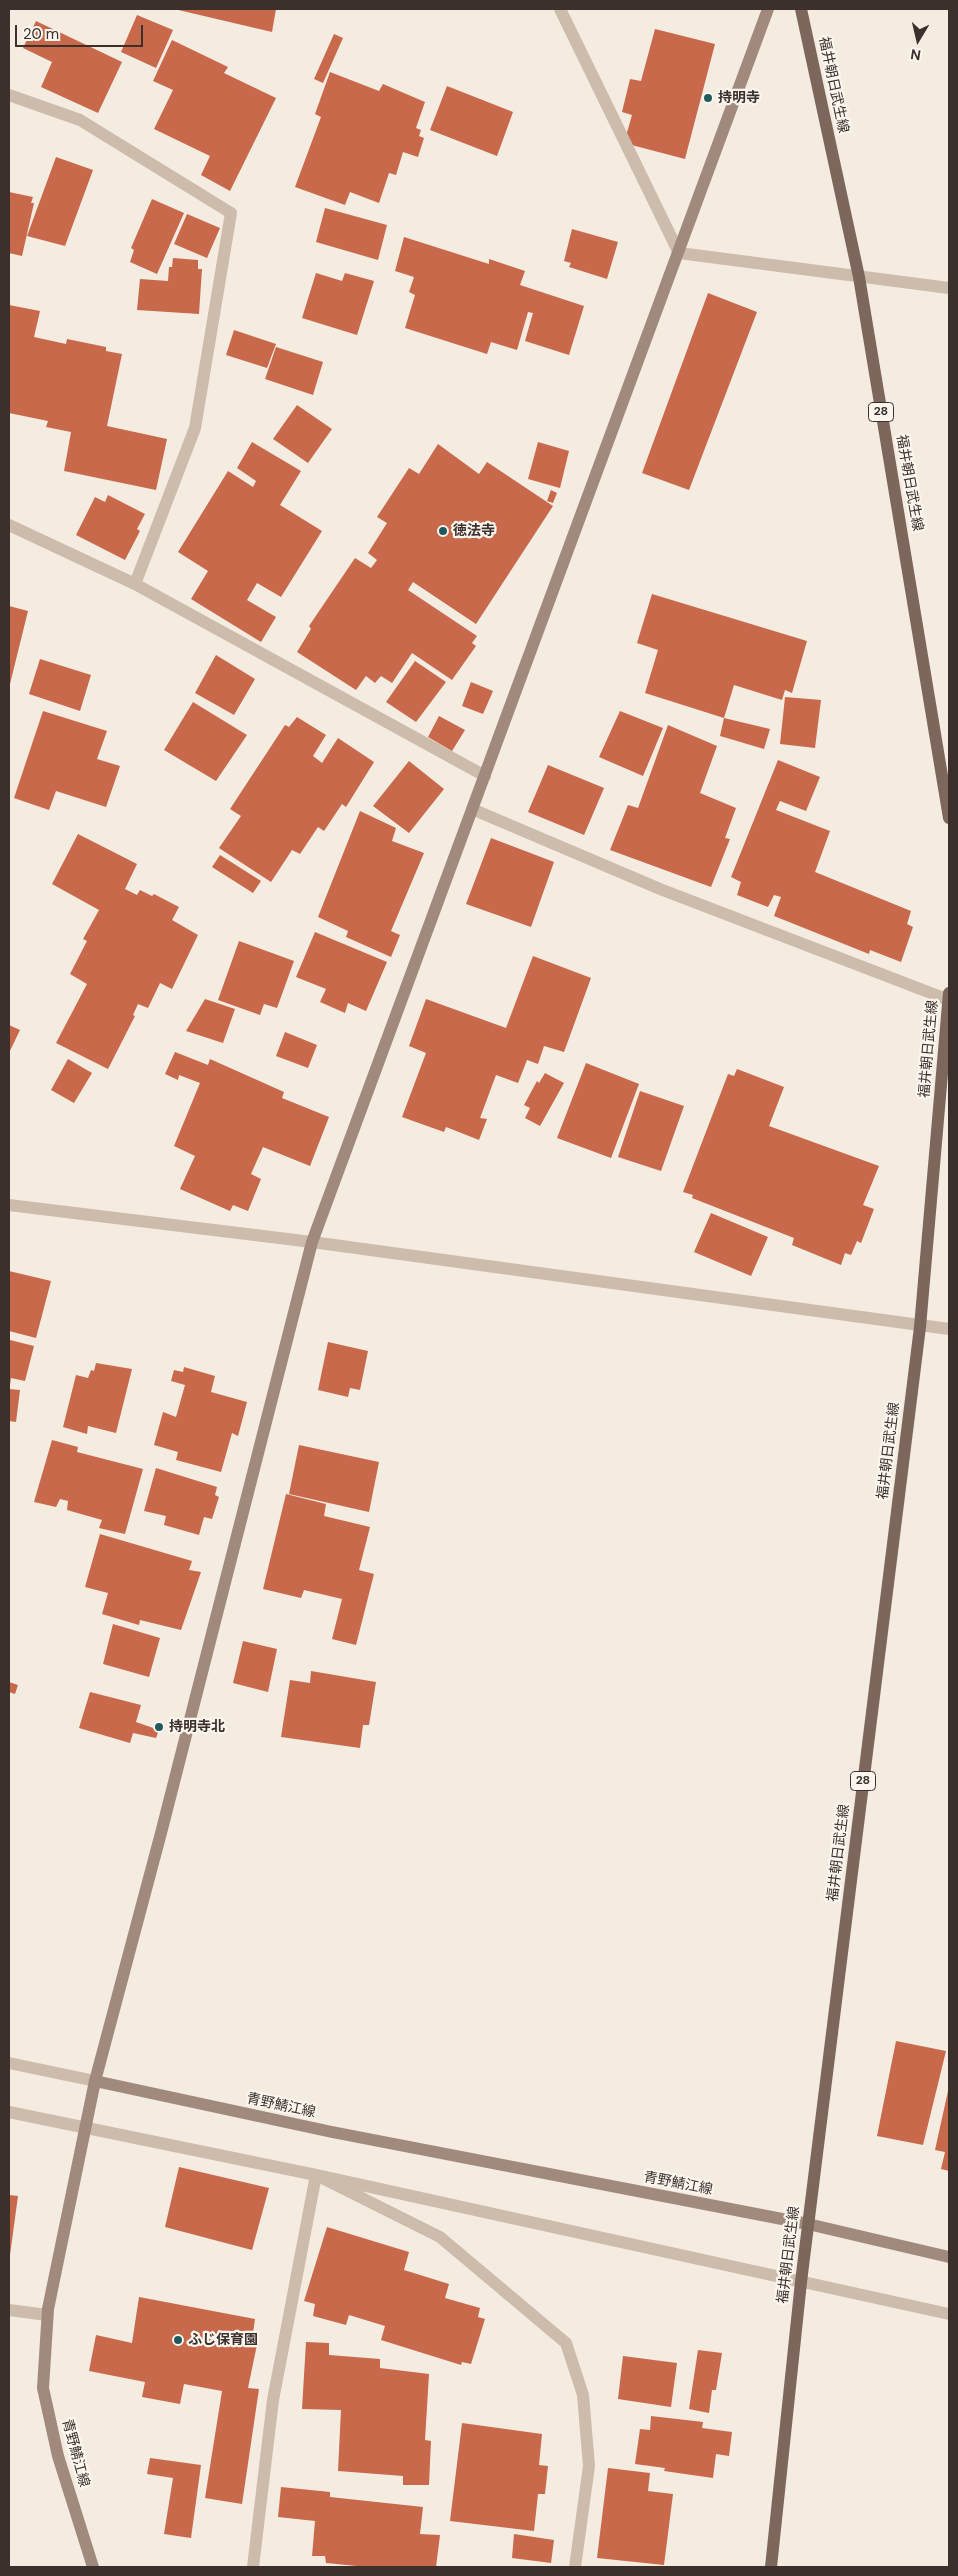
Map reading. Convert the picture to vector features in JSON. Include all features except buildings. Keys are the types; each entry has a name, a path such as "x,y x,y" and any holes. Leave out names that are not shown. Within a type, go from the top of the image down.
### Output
{"main road":[{"name":"福井朝日武生線","path":"801,9 859,277 949,818"},
{"name":"福井朝日武生線","path":"771,2567 801,2282 920,1327 949,993"}],"street":[{"path":"560,9 679,252"},
{"path":"9,2063 95,2081 164,1824 312,1242 768,9"},
{"path":"9,95 80,120 231,213 195,428 136,584"},
{"path":"679,252 949,288"},
{"path":"9,525 136,584 485,776"},
{"path":"472,809 660,890 949,1000"},
{"path":"9,1205 312,1242 949,1330"},
{"name":"青野鯖江線","path":"93,2567 58,2456 43,2388 47,2315 95,2081 332,2132 808,2224 949,2257"},
{"path":"9,2112 316,2175 949,2314"},
{"path":"253,2567 273,2400 316,2175"},
{"path":"316,2175 440,2237 566,2343 584,2395 589,2466 575,2567"},
{"path":"9,2310 47,2315"}],"place":[{"name":"持明寺","path":"708,98"},
{"name":"徳法寺","path":"443,531"},
{"name":"持明寺北","path":"159,1727"},
{"name":"ふじ保育園","path":"178,2340"}]}
